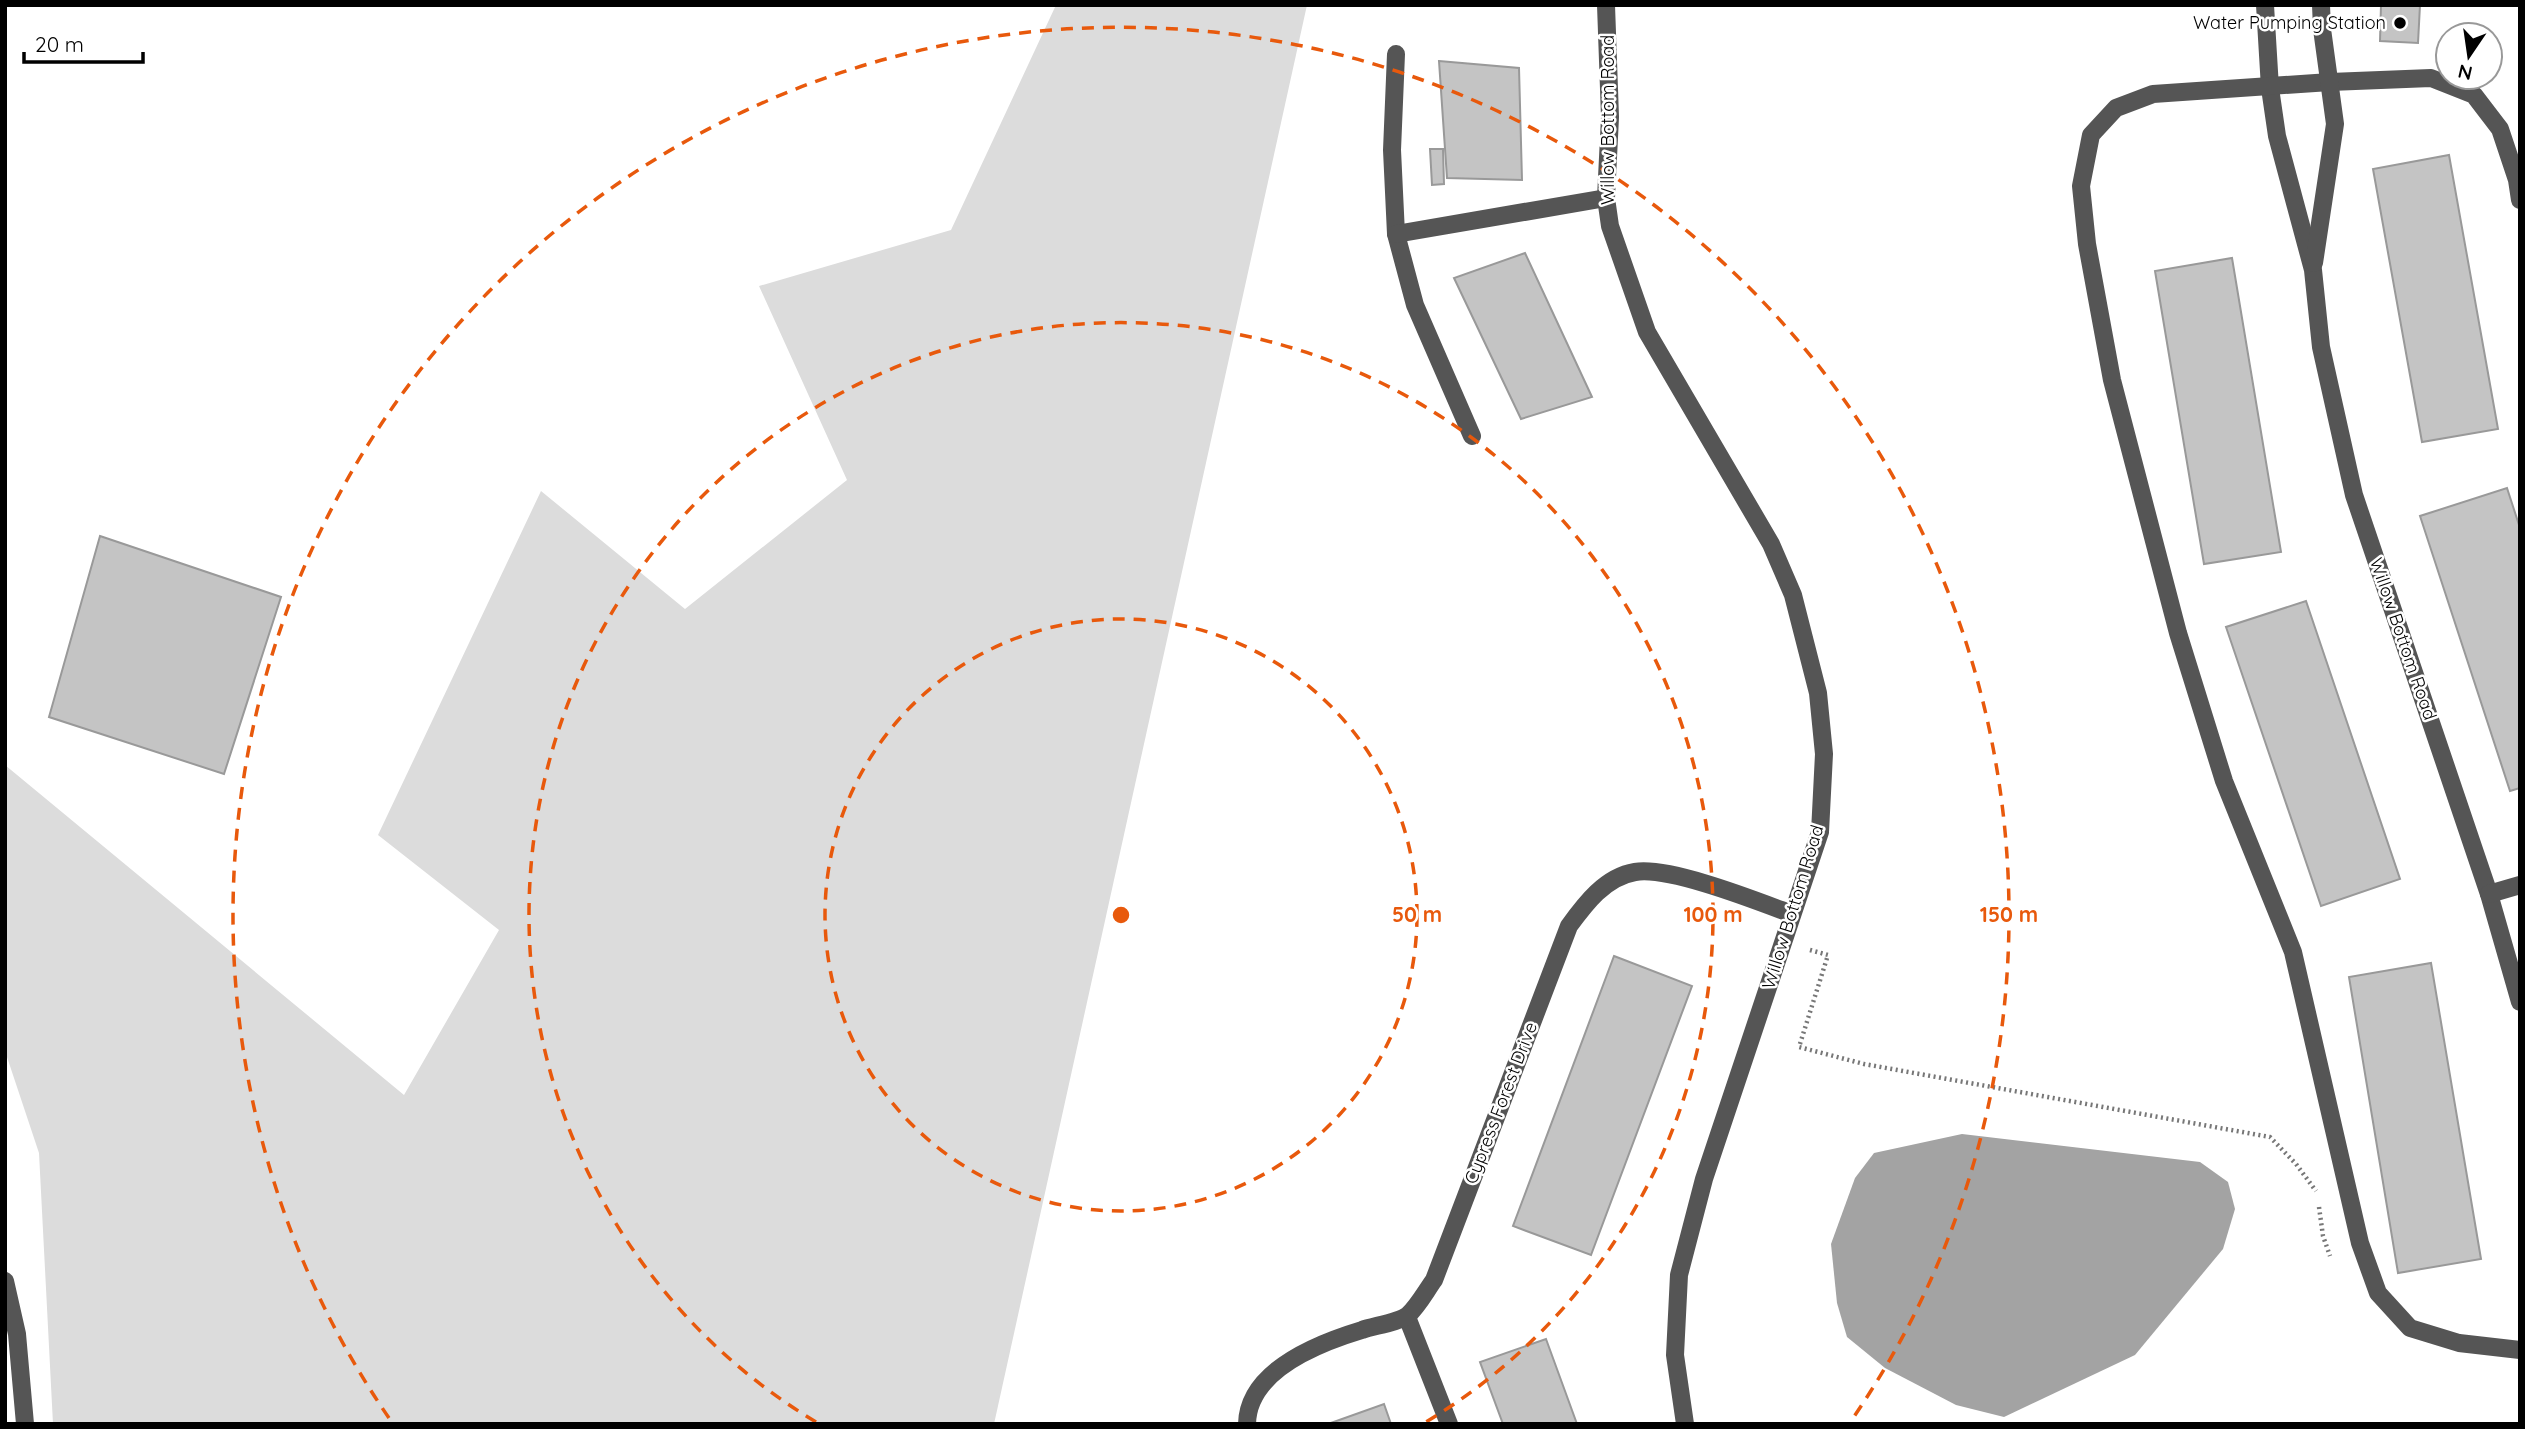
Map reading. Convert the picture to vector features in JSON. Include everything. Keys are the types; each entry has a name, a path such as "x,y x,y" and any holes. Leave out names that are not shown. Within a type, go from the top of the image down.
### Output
{"street":[{"name":"Willow Bottom Road","path":"1606,5 1610,117 1606,198 1610,226 1647,332 1771,544 1793,595 1818,693 1824,754 1819,832 1704,1179 1679,1275 1675,1355 1685,1424"},
{"name":"Willow Bottom Road","path":"2265,5 2270,88 2277,136 2313,270 2320,347 2354,495 2489,894 2520,1002"},
{"name":"Willow Bottom Road","path":"2313,270 2335,124 2321,5"},
{"path":"1396,54 1392,150 1395,234 1415,304 1472,436"},
{"path":"2520,200 2517,180 2500,129 2473,95 2431,78 2153,94 2116,108 2091,135 2081,186 2087,244 2112,380 2178,633 2224,780 2293,952 2360,1243 2378,1293 2410,1328 2459,1343 2520,1350"},
{"path":"1395,234 1606,198"},
{"name":"Cypress Forest Drive","path":"1407,1317 1434,1280 1569,926 1587,901 1604,886 1634,872 1666,872 1792,914"},
{"path":"2489,894 2520,885"},
{"path":"5,1281 17,1334 25,1424"},
{"path":"1247,1424 1247,1413 1262,1386 1277,1368 1314,1348 1359,1330 1407,1317 1449,1424"}],"path":[{"path":"1782,943 1828,955 1799,1048 1864,1065 2270,1138 2296,1164 2317,1193"},
{"path":"2319,1204 2323,1237 2332,1259"}],"shaded area":[{"path":"1056,5 1307,5 994,1424 53,1424 39,1153 5,1051 5,765 404,1095 499,930 378,835 541,491 685,609 847,480 759,286 951,230"},
{"path":"1962,1134 2200,1162 2228,1182 2235,1209 2223,1249 2135,1355 2004,1417 1956,1405 1885,1368 1847,1337 1837,1303 1831,1244 1855,1178 1874,1153"}],"building":[{"name":"Water Pumping Station","path":"2381,5 2420,5 2418,43 2380,41"},
{"path":"1439,61 1519,68 1522,180 1447,178"},
{"path":"1430,149 1443,149 1444,184 1432,185"},
{"path":"2449,155 2498,429 2422,442 2373,169"},
{"path":"1525,253 1592,397 1521,419 1454,278"},
{"path":"2232,258 2281,552 2204,564 2155,271"},
{"path":"2507,488 2520,528 2520,788 2510,791 2420,516"},
{"path":"100,536 281,597 224,774 49,717"},
{"path":"2306,601 2400,879 2321,906 2226,627"},
{"path":"1614,956 1692,986 1591,1255 1513,1226"},
{"path":"2431,963 2481,1259 2398,1273 2349,977"},
{"path":"1546,1339 1577,1424 1503,1424 1480,1362"},
{"path":"1384,1404 1391,1424 1328,1424"}],"place":[{"name":"Water Pumping Station","path":"2400,23"}]}
